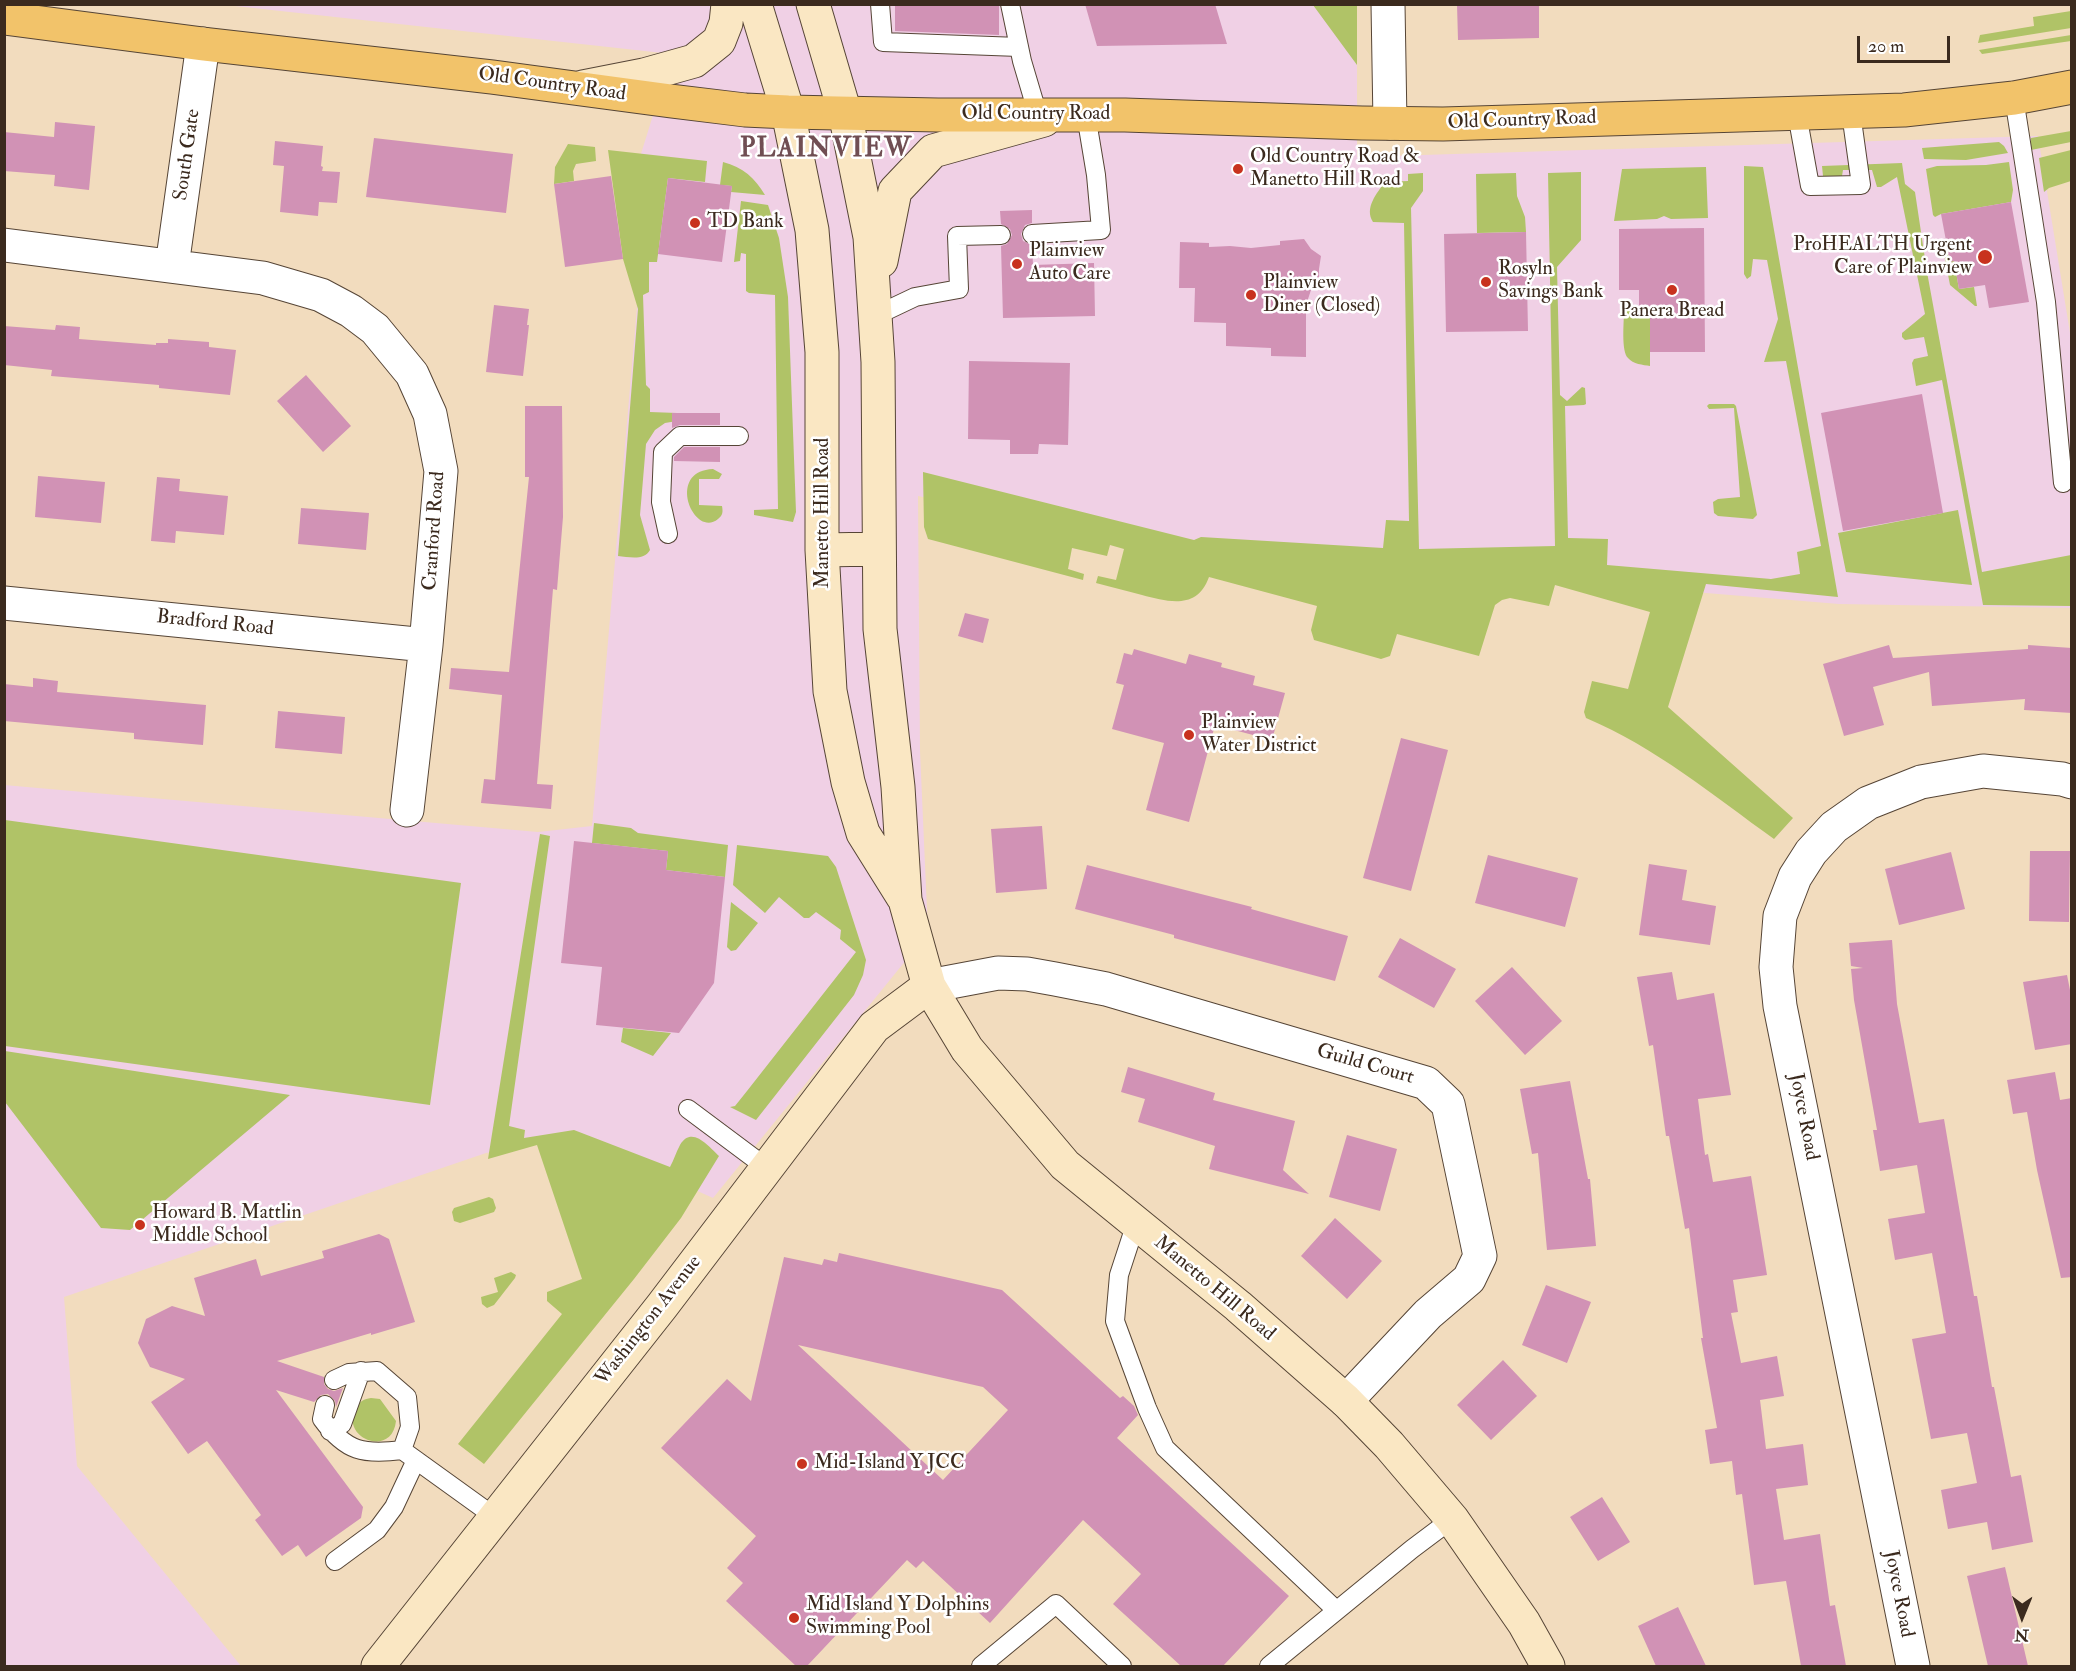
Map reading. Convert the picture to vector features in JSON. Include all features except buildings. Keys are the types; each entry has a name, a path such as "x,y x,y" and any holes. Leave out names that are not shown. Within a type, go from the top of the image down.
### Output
{"main road":[{"path":"576,88 644,75 694,61 719,41 726,23 728,4"},
{"name":"Manetto Hill Road","path":"755,4 788,112 812,230 822,352 822,550 830,691 848,782 863,833 905,900"},
{"name":"Manetto Hill Road","path":"813,4 845,113 870,237 879,431 880,628 898,787 905,900 929,986 967,1050 1065,1164 1238,1306 1346,1401 1389,1444 1452,1520 1524,1623 1548,1666"},
{"name":"Old Country Road","path":"4,18 745,110 788,112 1443,123 1904,110 2014,98 2072,87"},
{"path":"874,307 895,191 933,150 1061,115"},
{"path":"822,550 879,549"},
{"name":"Washington Avenue","path":"378,1666 655,1315 874,1027 929,986"}],"street":[{"path":"1388,4 1390,123"},
{"name":"South Gate","path":"172,266 203,44"},
{"name":"Cranford Road","path":"4,245 263,278 321,295 351,311 375,329 412,374 430,414 441,471 426,645 407,810"},
{"name":"Bradford Road","path":"4,603 426,645"},
{"name":"Joyce Road","path":"1913,1666 1780,1006 1776,967 1780,916 1795,877 1811,852 1834,827 1868,803 1921,782 1983,771 2072,782"},
{"name":"Guild Court","path":"929,986 998,973 1027,974 1106,989 1426,1083 1448,1104 1480,1256 1469,1279 1428,1314 1346,1401"}],"lane":[{"path":"880,4 883,42 928,39 964,40 1019,47"},
{"path":"1010,4 1019,47 1096,175 1101,230 1032,234"},
{"path":"2014,98 2046,302 2063,483"},
{"path":"1797,114 1810,186 1861,185 1851,113"},
{"path":"874,307 959,289 957,236 1001,235"},
{"path":"668,534 661,502 663,452 680,436 740,436"},
{"path":"688,1109 767,1168"},
{"path":"1136,1223 1119,1275 1115,1321 1147,1408 1165,1448 1336,1610"},
{"path":"330,1431 342,1424 361,1371"},
{"path":"334,1380 349,1372 377,1371 407,1397 410,1427 409,1455 394,1507 377,1530 336,1562"},
{"path":"325,1405 322,1419 330,1431 347,1446 376,1453 409,1455 495,1517"},
{"path":"1269,1666 1412,1549 1452,1520"},
{"path":"981,1666 1056,1604 1122,1666"}],"shaded area":[{"path":"226,5 1357,5 1357,157 2038,136 2071,339 2071,608 1839,604 1186,550 918,496 920,751 928,933 713,1198 575,1136 486,1153 64,1297 77,1466 241,1666 5,1666 4,785 538,832 592,826 637,307 640,157 672,54"}],"green space":[{"path":"1313,5 1357,5 1357,65"},
{"path":"2071,11 2071,28 1978,43 1980,35 2034,26 2033,17"},
{"path":"2071,35 2071,41 1982,54 1979,50"},
{"path":"2071,131 2071,142 2031,150 2031,138"},
{"path":"1999,142 2008,153 1966,160 1924,159 1922,148"},
{"path":"568,144 595,147 596,161 576,164 573,171 574,181 554,184 555,167"},
{"path":"608,150 707,161 705,182 668,178 657,262 649,262 649,292 643,295 646,385 650,389 650,412 677,413 677,421 665,423 655,430 646,444 640,515 650,550 644,556 636,558 618,556 638,309 623,259"},
{"path":"2071,150 2071,181 2049,188 2044,192 2039,158"},
{"path":"723,162 748,174 765,195 731,192 732,186 720,185"},
{"path":"2009,162 2013,190 2011,202 1935,217 1933,215 1926,169 1937,166"},
{"path":"1902,163 1905,184 1915,192 1927,272 1982,572 2071,555 2071,606 1983,605 1942,380 1916,386 1912,363 1914,359 1928,356 1924,337 1905,340 1902,337 1902,333 1925,314 1897,177 1877,187 1872,170 1843,170 1842,176 1823,176 1822,166"},
{"path":"1744,166 1763,167 1838,597 1706,584 1668,707 1793,818 1774,839 1660,758 1586,718 1584,712 1592,681 1628,689 1650,612 1555,585 1549,606 1510,598 1495,605 1479,656 1397,634 1390,656 1381,659 1314,640 1311,630 1317,606 1209,577 1204,588 1197,595 1181,601 1162,600 1096,583 1098,576 1116,580 1124,549 1110,545 1107,556 1072,548 1068,569 1084,574 1083,580 928,539 924,527 923,472 1194,540 1201,537 1383,548 1386,520 1409,521 1404,223 1373,222 1370,211 1378,191 1385,182 1408,181 1408,174 1423,173 1423,191 1411,208 1419,549 1555,546 1548,173 1581,172 1581,240 1557,267 1560,395 1567,401 1582,387 1585,388 1586,404 1565,406 1568,538 1608,539 1607,565 1771,579 1800,574 1797,552 1821,546 1786,361 1764,362 1778,319 1767,260 1753,259 1751,276 1747,279 1744,274"},
{"path":"1706,167 1708,218 1671,219 1664,216 1657,219 1614,221 1622,169"},
{"path":"1516,173 1517,196 1525,217 1526,232 1477,233 1476,174"},
{"path":"741,201 768,205 779,238 788,297 796,512 793,522 754,515 754,510 778,509 775,295 746,291 746,254 741,253 740,261 734,262"},
{"path":"1948,253 1949,261 1954,261 1959,289 1974,287 1977,306 1950,285 1944,254"},
{"path":"1650,310 1650,366 1635,363 1628,358 1624,349 1623,336 1624,311"},
{"path":"1709,404 1734,404 1736,406 1757,515 1753,519 1718,516 1714,513 1713,502 1718,499 1740,497 1734,408 1709,409 1707,406"},
{"path":"713,469 722,474 719,479 699,479 699,505 722,506 721,516 709,523 700,520 693,512 687,491 690,480 698,473"},
{"path":"1958,510 1972,585 1846,572 1838,533"},
{"path":"5,820 461,883 430,1105 5,1046"},
{"path":"594,823 631,828 638,833 728,845 725,877 666,870 668,851 592,843"},
{"path":"540,834 550,836 509,1126 525,1130 524,1138 574,1130 670,1167 680,1145 690,1137 695,1137 705,1143 719,1156 681,1218 484,1464 458,1444 562,1314 547,1301 547,1292 582,1279 537,1145 488,1159"},
{"path":"737,845 828,856 836,867 866,960 863,975 854,995 756,1120 730,1107 735,1106 856,952 840,939 841,930 816,912 809,918 804,918 779,897 765,913 733,885"},
{"path":"731,902 758,923 736,950 731,951 727,947"},
{"path":"623,1028 671,1033 653,1056 621,1042"},
{"path":"5,1051 290,1095 130,1230 101,1228 5,1102"},
{"path":"489,1197 493,1199 496,1208 494,1212 460,1223 454,1221 452,1212 454,1208"},
{"path":"511,1272 516,1275 515,1278 494,1305 487,1308 482,1304 481,1297 498,1292 494,1278"},
{"path":"380,1399 396,1421 392,1433 386,1439 368,1440 355,1428 353,1419 356,1408 364,1400"}],"place":[{"name":"Old Country Road & Manetto Hill Road","path":"1238,169"},
{"name":"TD Bank","path":"695,223"},
{"name":"ProHEALTH Urgent Care of Plainview","path":"1985,257"},
{"name":"Plainview Auto Care","path":"1017,264"},
{"name":"Rosyln Savings Bank","path":"1486,282"},
{"name":"Panera Bread","path":"1672,290"},
{"name":"Plainview Diner (Closed)","path":"1251,295"},
{"name":"Plainview Water District","path":"1189,735"},
{"name":"Howard B. Mattlin Middle School","path":"140,1225"},
{"name":"Mid-Island Y JCC","path":"802,1464"},
{"name":"Mid Island Y Dolphins Swimming Pool","path":"794,1618"}],"district":[{"name":"PLAINVIEW","path":"826,150"}]}
